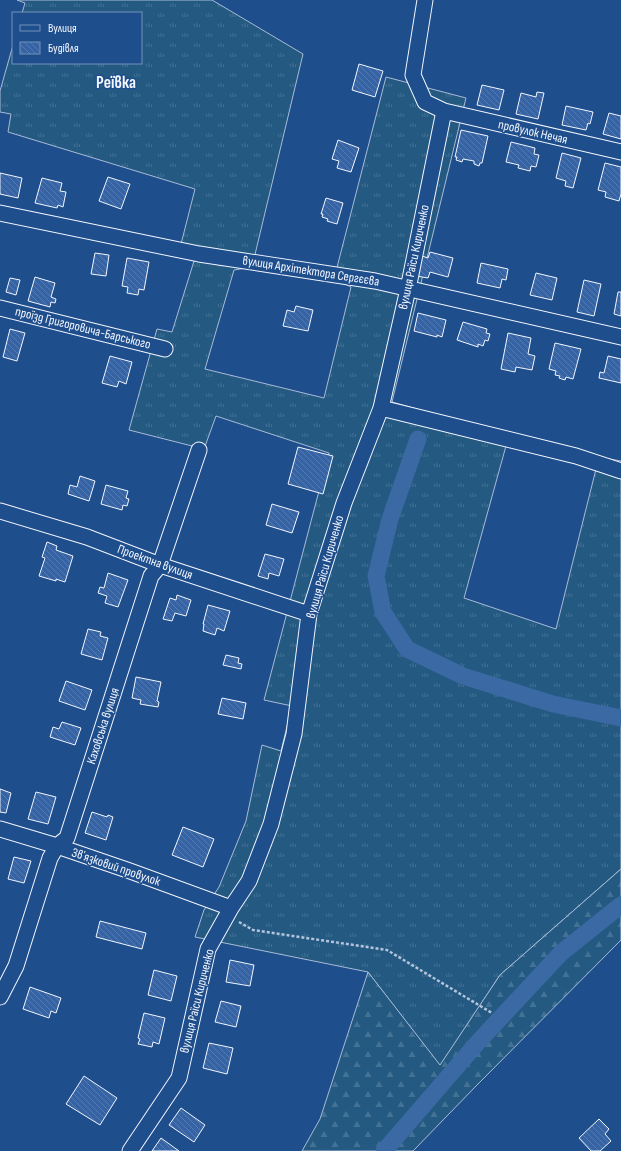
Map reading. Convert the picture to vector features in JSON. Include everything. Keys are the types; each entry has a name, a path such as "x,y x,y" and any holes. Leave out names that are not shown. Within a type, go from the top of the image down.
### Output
{"street":[{"path":"425,0 413,75 425,102 444,111"},
{"name":"провулок Нечая","path":"444,111 621,152"},
{"name":"вулиця Раїси Кириченко","path":"130,1151 179,1078 208,949 231,908 249,881 271,824 294,734 309,614 344,503 381,408 408,289 444,111"},
{"name":"вулиця Архітектора Сергєєва","path":"0,214 200,254 374,281 621,337"},
{"name":"проїзд Григоровича-Барського","path":"0,308 166,349"},
{"path":"381,408 576,456 621,471"},
{"name":"Каховська вулиця","path":"0,997 16,966 50,858 57,846 67,838 151,576 160,565 198,450"},
{"name":"Проектна вулиця","path":"0,511 87,537 160,565 309,614"},
{"name":"Звʼязковий провулок","path":"0,829 57,846 231,908"}],"path":[{"path":"231,908 237,921 253,930 387,950 492,1013"}],"green space":[{"path":"17,0 212,0 303,54 252,267 234,270 205,369 324,398 351,287 334,279 386,77 466,98 392,402 509,435 464,598 556,629 599,457 621,461 621,869 500,975 440,1066 368,972 195,937 204,910 219,887 246,821 262,745 281,751 292,706 264,700 329,453 216,416 204,449 129,430 157,329 172,332 194,261 178,256 195,189 8,132 11,114 0,112 0,91 12,49 12,64 142,64 142,12 22,12 25,3"},
{"path":"621,869 621,940 413,1151 302,1151 320,1119 368,972 440,1065 500,975"}],"building":[{"path":"359,64 383,71 375,97 352,90"},
{"path":"482,85 504,90 499,110 477,105"},
{"path":"537,92 544,93 538,119 516,114 521,93 536,97"},
{"path":"566,106 593,112 590,124 588,123 586,130 562,125"},
{"path":"609,113 621,116 621,139 603,134"},
{"path":"461,130 488,136 482,163 480,163 479,166 474,164 474,161 463,159 462,162 456,160 457,157 455,157"},
{"path":"338,140 359,148 351,172 337,168 339,161 332,159"},
{"path":"511,142 535,148 534,154 539,155 536,167 531,166 530,171 518,168 519,165 506,162"},
{"path":"562,153 581,158 573,188 565,186 566,181 556,178"},
{"path":"605,163 621,167 621,194 619,201 605,197 606,192 598,190"},
{"path":"0,173 22,178 18,198 0,194"},
{"path":"108,177 130,184 121,209 99,201"},
{"path":"42,178 62,183 60,191 66,192 63,207 58,205 57,208 35,203"},
{"path":"326,198 343,203 337,224 327,221 328,219 322,217 323,214 321,214"},
{"path":"430,252 453,258 448,277 430,272 428,278 416,276 422,256 428,258"},
{"path":"95,253 109,255 106,276 91,274"},
{"path":"127,258 149,262 144,290 139,289 138,295 127,293 128,287 122,286"},
{"path":"481,263 508,269 506,280 502,279 500,288 477,283"},
{"path":"536,273 557,278 552,300 530,295"},
{"path":"35,277 55,283 51,297 56,299 55,303 51,302 50,307 28,301"},
{"path":"10,278 20,280 16,295 6,292"},
{"path":"584,280 601,284 594,316 577,312"},
{"path":"618,292 621,292 621,316 614,314"},
{"path":"296,306 313,310 308,331 283,326 287,310 294,312"},
{"path":"418,313 446,320 442,337 414,331"},
{"path":"463,322 487,329 486,333 490,334 488,341 485,340 483,346 478,344 478,347 457,340"},
{"path":"10,329 25,333 17,361 3,357"},
{"path":"508,333 531,338 528,354 535,356 532,370 516,367 515,372 501,369"},
{"path":"555,343 581,349 573,379 566,377 565,380 559,378 560,376 555,375 556,371 549,369"},
{"path":"110,356 132,362 126,384 119,381 117,387 102,383"},
{"path":"608,356 621,359 621,383 599,378 600,372 604,373"},
{"path":"298,447 333,456 323,494 288,484"},
{"path":"80,476 95,481 89,501 68,494 70,485 77,487"},
{"path":"106,485 128,491 126,498 129,499 127,506 123,505 122,510 101,504"},
{"path":"272,504 299,512 292,533 266,525"},
{"path":"47,542 57,546 56,550 73,556 65,582 39,576 45,558 42,557"},
{"path":"265,554 284,559 279,576 269,573 268,579 258,576"},
{"path":"108,573 128,580 118,607 105,603 107,596 98,593 100,587 104,588"},
{"path":"177,595 191,600 186,616 175,613 172,621 163,619 170,598 176,600"},
{"path":"208,605 230,611 224,631 217,628 215,635 203,631 203,624"},
{"path":"88,629 101,632 100,636 108,638 102,660 81,654"},
{"path":"226,655 239,658 238,663 242,664 241,669 223,665"},
{"path":"136,677 161,682 157,701 159,702 158,707 140,704 141,700 132,698"},
{"path":"66,681 92,690 85,710 59,701"},
{"path":"222,698 246,703 243,719 218,714"},
{"path":"62,722 81,728 75,745 50,737 53,727 59,729"},
{"path":"0,789 11,793 6,813 0,812"},
{"path":"36,792 56,797 48,824 28,819"},
{"path":"92,812 107,817 108,815 113,817 106,840 85,833"},
{"path":"183,827 214,839 203,867 172,855"},
{"path":"14,857 31,861 24,883 8,879"},
{"path":"100,921 146,933 142,949 96,937"},
{"path":"230,960 254,965 250,986 226,982"},
{"path":"154,970 177,976 171,1001 148,995"},
{"path":"30,987 61,998 56,1013 51,1011 49,1018 23,1009"},
{"path":"221,1001 241,1006 236,1027 215,1022"},
{"path":"144,1013 165,1018 159,1044 153,1042 152,1047 138,1044"},
{"path":"209,1043 233,1048 227,1074 203,1068"},
{"path":"84,1076 117,1098 100,1125 66,1104"},
{"path":"181,1108 205,1125 194,1142 169,1125"},
{"path":"599,1119 609,1129 605,1134 611,1141 600,1151 591,1151 579,1138"},
{"path":"161,1138 179,1151 152,1151"}],"waterway":[{"path":"418,439 390,519 376,576 383,612 407,649 463,676 553,704 621,718"},
{"path":"384,1151 479,1041 561,953 621,905"}],"district":[{"name":"Реївка","path":"116,83"}]}
